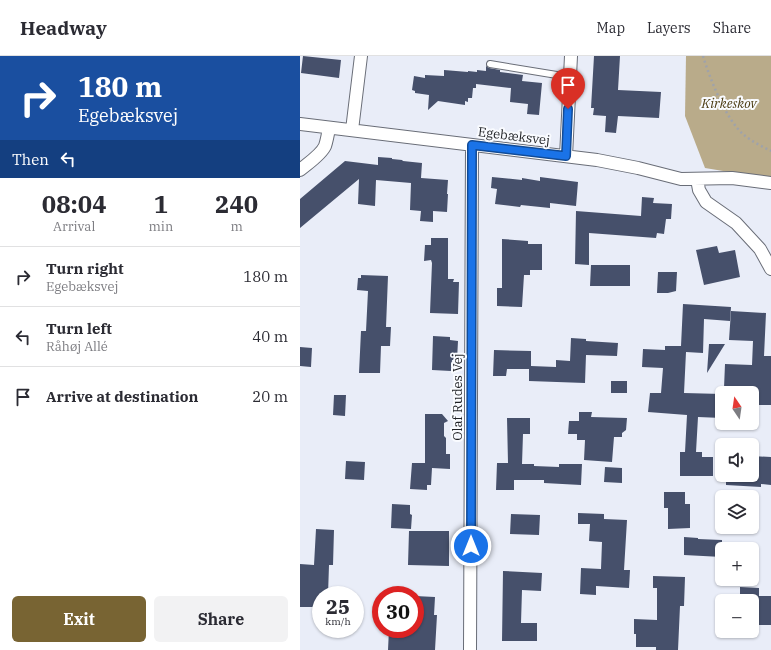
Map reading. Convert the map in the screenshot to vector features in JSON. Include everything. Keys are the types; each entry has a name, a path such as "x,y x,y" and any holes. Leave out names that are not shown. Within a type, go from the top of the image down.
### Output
{"street":[{"path":"352,130 361,56"},
{"path":"566,156 571,56"},
{"name":"Egebæksvej","path":"300,124 597,160 638,168 681,179 732,178 771,183"},
{"path":"300,170 320,154 324,148 329,128"},
{"name":"Olaf Rudes Vej","path":"470,650 472,145"},
{"path":"698,179 699,190 706,202 736,223 760,249 771,269"}],"lane":[{"path":"490,64 569,77"}],"path":[{"path":"703,56 722,105 732,122 744,135 771,151"}],"green space":[{"name":"Kirkeskov","path":"686,56 771,56 771,179 705,168 685,116"}],"building":[{"path":"303,56 341,60 339,78 301,73"},
{"path":"594,56 620,56 618,90 661,92 659,118 618,116 616,133 605,132 606,116 593,115 594,108 591,108"},
{"path":"486,66 500,70 500,72 523,75 522,81 542,83 539,115 527,114 528,104 510,102 511,88 476,84 476,88 473,88 472,98 468,98 468,102 465,101 465,105 438,101 428,110 429,95 415,93 415,91 412,90 414,76 425,78 425,75 444,76 444,70 468,72 477,72 477,70 486,71"},
{"path":"378,157 422,163 421,178 448,180 447,212 433,211 433,222 420,221 421,211 410,210 411,183 376,180 375,206 358,204 359,179 300,228 300,199 345,161 378,165"},
{"path":"492,177 522,180 522,178 540,181 540,177 578,182 576,206 550,203 550,208 495,204 497,189 491,188"},
{"path":"642,197 654,198 653,203 672,204 671,219 666,219 664,234 657,233 656,238 589,233 589,265 575,264 576,211 641,216"},
{"path":"431,238 448,238 448,279 454,279 453,282 459,282 458,314 430,313 432,263 431,260 424,261 425,245 431,245"},
{"path":"502,239 528,241 528,244 542,244 542,270 530,270 530,275 524,275 522,307 497,306 497,288 502,288"},
{"path":"717,246 719,253 735,250 740,277 704,285 696,250"},
{"path":"591,265 630,265 630,286 590,286"},
{"path":"658,272 677,272 676,291 657,293"},
{"path":"361,275 388,276 386,327 391,327 390,346 381,346 380,373 359,373 361,331 366,331 368,291 357,290 358,278 361,278"},
{"path":"683,304 731,307 730,321 704,319 703,353 686,352 684,393 715,394 715,418 698,417 696,452 702,452 702,457 713,457 713,476 680,476 680,452 685,452 687,415 648,412 650,393 661,393 663,368 642,367 643,349 665,350 665,346 681,346"},
{"path":"731,311 766,313 764,356 771,356 771,405 759,405 759,386 724,386 725,364 752,365 753,341 729,340"},
{"path":"433,336 450,337 450,340 458,341 457,360 452,360 451,371 432,370"},
{"path":"571,338 586,339 586,341 618,343 617,356 586,355 585,383 529,381 529,369 507,369 506,376 493,376 494,350 531,351 531,366 556,367 556,360 570,361"},
{"path":"709,344 725,344 707,373"},
{"path":"300,347 312,348 311,367 300,366"},
{"path":"611,381 627,381 627,393 611,393"},
{"path":"334,395 346,395 345,416 333,415"},
{"path":"579,412 592,412 591,417 627,418 626,430 622,433 622,437 614,437 612,462 584,460 585,440 577,440 577,434 568,434 569,421 579,421"},
{"path":"425,414 442,414 448,421 444,423 444,436 446,438 446,454 450,454 450,469 432,468 431,485 427,485 427,490 410,489 412,463 425,463"},
{"path":"507,418 530,418 530,434 523,434 522,464 559,467 559,464 582,464 581,485 544,483 544,480 514,480 514,490 496,490 497,463 508,463"},
{"path":"759,456 771,457 771,485 761,484 761,487 726,485 726,482 759,482"},
{"path":"346,461 365,462 364,480 345,479"},
{"path":"605,467 622,468 622,483 604,482"},
{"path":"664,492 685,492 685,504 690,504 690,528 668,529 668,508 664,508"},
{"path":"392,504 410,505 410,514 412,515 411,529 391,528"},
{"path":"578,513 604,514 604,519 627,520 624,570 630,570 629,588 596,586 596,595 580,594 581,568 601,569 602,542 589,541 590,524 578,524"},
{"path":"511,514 540,515 539,535 510,534"},
{"path":"316,529 334,530 333,565 329,565 328,586 312,586 312,607 300,607 300,564 314,565"},
{"path":"409,531 449,531 449,566 408,565"},
{"path":"684,537 722,540 722,542 715,542 715,557 684,555"},
{"path":"503,571 542,573 541,591 522,590 521,623 537,623 537,641 502,641"},
{"path":"653,576 685,577 684,606 680,606 678,650 656,650 656,647 636,647 634,619 657,620 657,588 653,588"},
{"path":"740,587 759,588 759,594 740,594"},
{"path":"424,596 435,597 434,615 437,615 435,650 388,650 389,638 424,638"},
{"path":"759,596 771,596 771,625 759,625"}],"route":[{"path":"471,546 472,145 566,156 568,109"}]}
